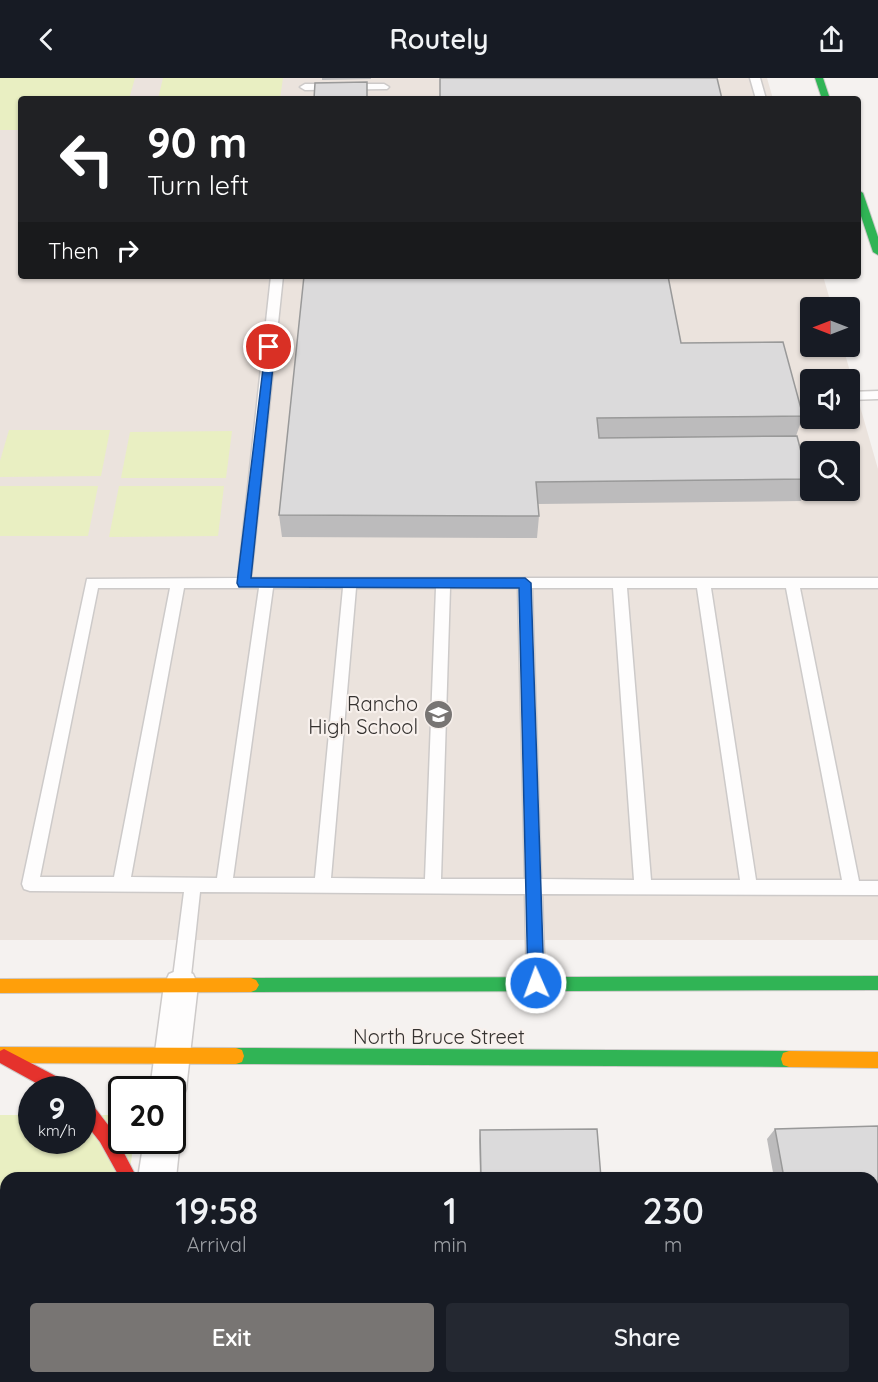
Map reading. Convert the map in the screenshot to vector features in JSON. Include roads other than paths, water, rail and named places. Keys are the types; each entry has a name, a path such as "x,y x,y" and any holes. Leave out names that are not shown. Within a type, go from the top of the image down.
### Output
{"main road":[{"path":"819,78 825,96"},
{"path":"861,209 878,252"},
{"path":"0,986 878,983"},
{"path":"0,1055 39,1076"},
{"name":"North Bruce Street","path":"0,1055 878,1060"},
{"path":"96,1123 106,1136 126,1172"}],"street":[{"path":"170,1076 181,985"},
{"path":"158,1172 160,1154"}],"lane":[{"path":"754,78 759,96"},
{"path":"306,82 385,82"},
{"path":"244,583 277,279"},
{"path":"860,396 878,395"},
{"path":"878,584 92,583 30,884 878,888"},
{"path":"121,885 178,583"},
{"path":"224,885 267,583"},
{"path":"322,886 350,583"},
{"path":"433,886 443,583"},
{"path":"525,583 536,983"},
{"path":"620,583 643,887"},
{"path":"703,583 749,888"},
{"path":"792,583 852,888"},
{"path":"181,985 193,885"}],"place":[{"name":"Rancho High School","path":"439,715"}]}
